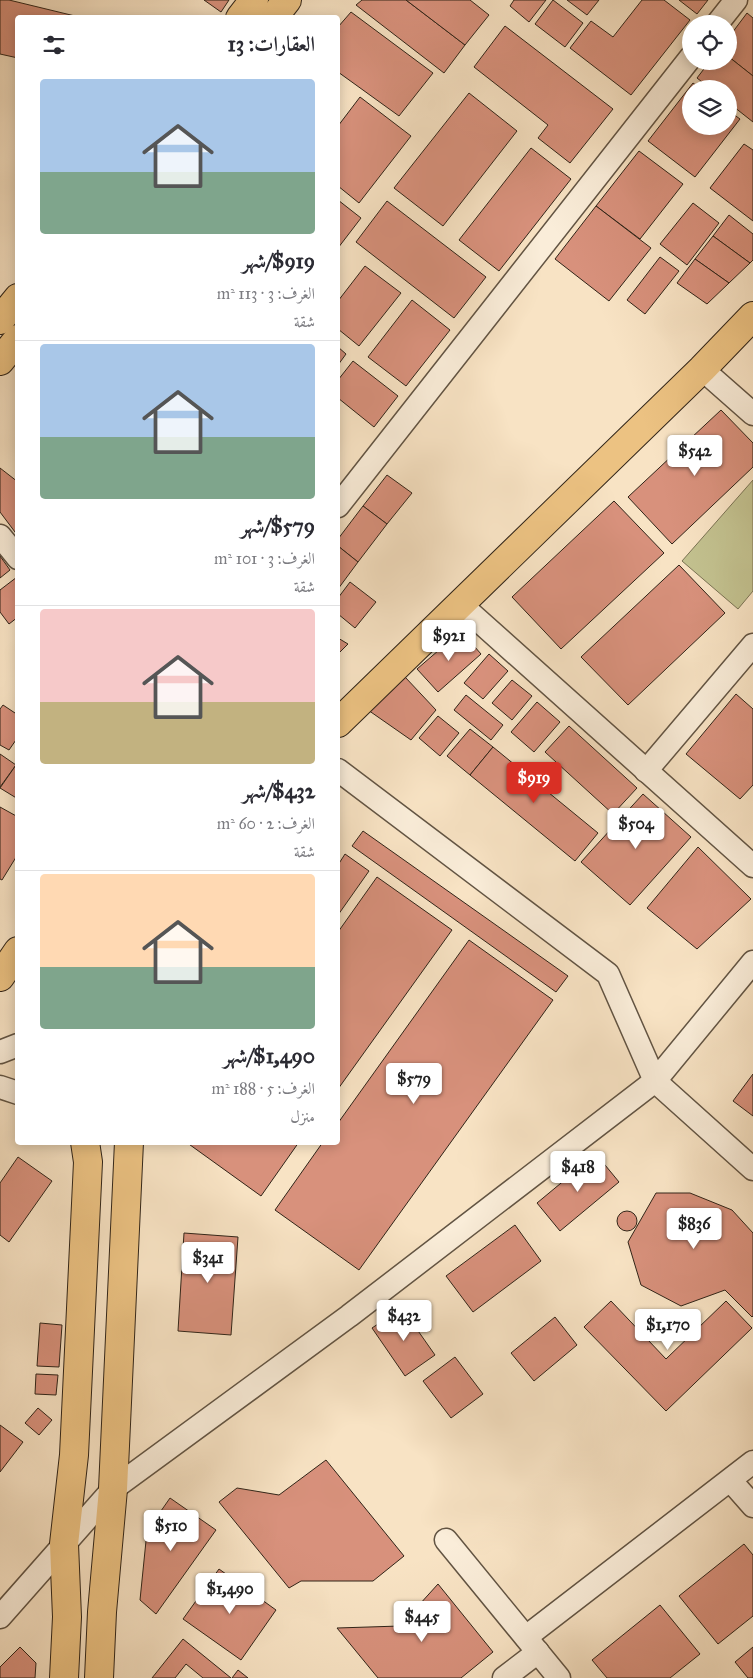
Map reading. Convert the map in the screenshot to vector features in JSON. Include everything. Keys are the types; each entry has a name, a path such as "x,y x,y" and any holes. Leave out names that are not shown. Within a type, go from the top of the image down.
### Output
{"main road":[{"path":"242,15 254,0"},
{"path":"276,15 287,0"},
{"path":"0,320 15,302"},
{"path":"340,720 702,369 753,316"},
{"path":"0,361 15,343"},
{"path":"0,977 15,955"},
{"path":"64,1678 67,1617 64,1544 74,1455 88,1162 85,1145"},
{"path":"99,1678 102,1612 113,1489 129,1145"}],"street":[{"path":"724,15 736,0"},
{"path":"340,503 682,68"},
{"path":"702,369 753,414"},
{"path":"0,536 15,554"},
{"path":"459,603 753,866"},
{"path":"646,770 753,646"},
{"path":"340,772 608,974 655,1081 753,1169"},
{"path":"0,1617 113,1489 349,1316 655,1081 753,962"},
{"path":"0,1052 15,1046"},
{"path":"0,1087 15,1092"},
{"path":"504,1678 532,1645 753,1462"},
{"path":"731,1481 753,1506"},
{"path":"446,1540 559,1678"}],"shaded area":[{"path":"753,480 753,591 738,609 682,561"}],"building":[{"path":"0,0 9,0 71,15 15,15 15,57 0,54"},
{"path":"204,0 229,0 221,12"},
{"path":"362,0 406,0 465,45 444,73 356,5"},
{"path":"406,0 470,0 489,15 465,45"},
{"path":"514,0 546,0 529,22 510,6"},
{"path":"553,0 583,23 565,47 535,24"},
{"path":"567,0 599,0 587,15"},
{"path":"642,0 664,0 684,15 682,30 631,95 570,48 591,21 613,37"},
{"path":"679,0 708,0 697,14"},
{"path":"351,12 433,73 399,116 340,73 340,25"},
{"path":"747,13 753,18 753,76 737,63 737,26"},
{"path":"505,26 613,109 570,163 538,138 548,125 474,67"},
{"path":"737,63 753,76 753,122 737,109 737,80 700,80 697,78 703,70 737,70"},
{"path":"469,93 517,131 443,226 394,188"},
{"path":"360,97 411,136 359,203 340,188 340,123"},
{"path":"682,97 682,135 728,135 695,177 648,141"},
{"path":"744,144 753,150 753,221 710,188"},
{"path":"531,148 571,179 499,271 459,240"},
{"path":"639,151 683,184 640,239 596,206"},
{"path":"387,201 486,277 454,318 356,242"},
{"path":"340,202 361,218 340,245"},
{"path":"693,203 719,223 687,265 660,244"},
{"path":"596,206 651,248 609,301 555,259"},
{"path":"729,215 753,234 753,260 750,263 713,236"},
{"path":"713,236 750,263 729,283 695,259"},
{"path":"660,257 679,271 645,314 627,300"},
{"path":"695,259 729,283 707,304 677,283"},
{"path":"365,266 401,293 359,346 340,331 340,298"},
{"path":"412,300 450,330 406,386 368,357"},
{"path":"340,349 346,354 340,362"},
{"path":"353,361 398,396 374,427 340,400 340,377"},
{"path":"721,410 753,443 753,467 672,544 628,497"},
{"path":"0,468 15,480 15,532 0,512"},
{"path":"387,475 412,493 387,524 363,506"},
{"path":"614,501 664,553 561,649 512,597"},
{"path":"363,506 387,524 358,562 340,548 340,536"},
{"path":"340,548 358,562 340,586"},
{"path":"0,556 10,570 0,578"},
{"path":"679,565 725,613 628,705 581,657"},
{"path":"15,579 15,619 9,624 0,612 0,590"},
{"path":"350,582 376,602 355,628 340,616 340,595"},
{"path":"461,631 481,654 438,692 417,669"},
{"path":"340,639 348,644 340,652"},
{"path":"489,654 508,671 483,699 464,683"},
{"path":"405,677 436,710 411,740 368,710"},
{"path":"512,680 532,696 512,720 492,703"},
{"path":"736,694 753,709 753,785 740,799 686,754"},
{"path":"466,695 503,725 491,740 454,710"},
{"path":"537,702 560,722 534,752 511,732"},
{"path":"3,705 15,713 15,741 9,750 0,745 0,709"},
{"path":"438,716 459,733 440,756 419,738"},
{"path":"569,726 637,788 613,814 545,752"},
{"path":"470,729 493,747 470,775 447,756"},
{"path":"493,747 598,833 575,861 470,775"},
{"path":"0,754 15,764 15,766 0,787"},
{"path":"15,766 15,797 0,788"},
{"path":"643,794 691,837 630,905 581,862"},
{"path":"0,807 15,815 15,859 2,880 0,879"},
{"path":"363,831 568,976 556,992 352,846"},
{"path":"698,847 751,899 697,949 647,908"},
{"path":"345,854 369,871 340,912 340,862"},
{"path":"377,877 452,930 340,1086 340,929"},
{"path":"469,940 553,1000 359,1270 275,1210 321,1145 340,1145 340,1120"},
{"path":"753,1074 753,1116 733,1101"},
{"path":"190,1145 297,1145 261,1196"},
{"path":"596,1154 619,1182 560,1231 537,1203"},
{"path":"18,1157 52,1181 9,1242 0,1235 0,1183"},
{"path":"656,1193 690,1193 732,1210 753,1233 752,1317 725,1290 681,1306 641,1285 628,1242"},
{"path":"627,1211 634,1214 637,1221 634,1228 627,1231 620,1228 617,1221 620,1214"},
{"path":"515,1225 541,1261 473,1312 446,1276"},
{"path":"184,1233 238,1237 231,1335 178,1331"},
{"path":"611,1301 666,1359 726,1301 752,1328 666,1411 584,1327"},
{"path":"402,1308 435,1355 405,1376 372,1328"},
{"path":"555,1317 577,1345 534,1381 511,1353"},
{"path":"40,1323 62,1325 59,1367 37,1366"},
{"path":"455,1357 483,1394 451,1418 423,1381"},
{"path":"36,1374 58,1375 56,1395 35,1394"},
{"path":"38,1408 52,1420 39,1435 25,1423"},
{"path":"0,1425 23,1442 0,1472"},
{"path":"326,1460 404,1556 373,1581 301,1581 289,1588 219,1502 237,1488 279,1495"},
{"path":"170,1498 216,1530 156,1614 140,1600 147,1531"},
{"path":"744,1544 753,1555 753,1616 718,1644 679,1596"},
{"path":"219,1569 276,1610 241,1660 183,1619"},
{"path":"438,1584 493,1652 461,1678 378,1678 337,1628 400,1626"},
{"path":"660,1605 700,1654 670,1678 607,1678 592,1660"},
{"path":"183,1639 231,1678 203,1678 186,1664 175,1678 152,1678"},
{"path":"20,1647 36,1663 35,1678 0,1678 0,1667"},
{"path":"753,1647 753,1678 748,1678 735,1662"},
{"path":"238,1670 248,1678 232,1678"}]}
